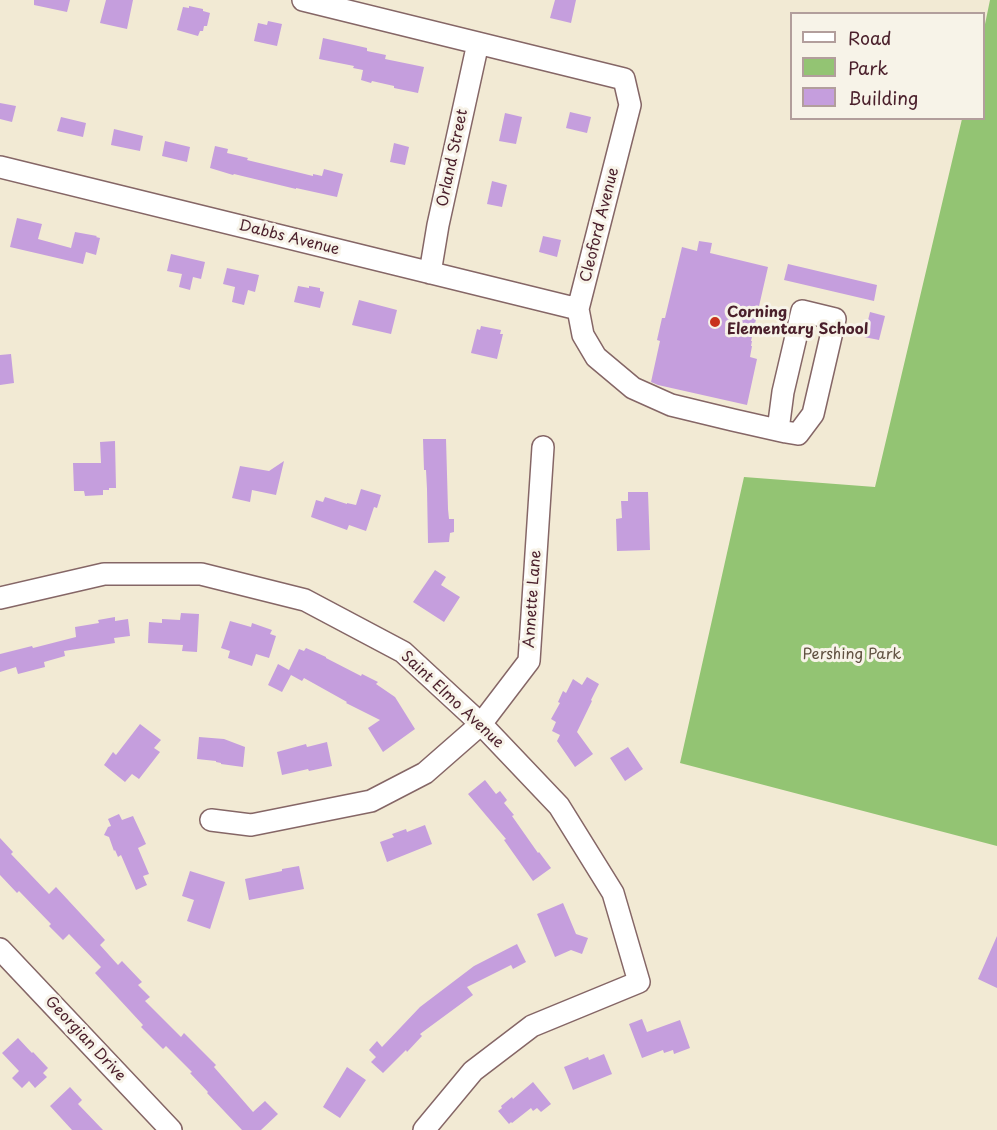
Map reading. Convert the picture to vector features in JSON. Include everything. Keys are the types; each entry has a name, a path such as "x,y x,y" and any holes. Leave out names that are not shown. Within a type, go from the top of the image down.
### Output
{"street":[{"name":"Cleoford Avenue","path":"303,0 624,79 630,105 578,309 583,335 596,357 633,388 671,405 778,430 798,434 813,414 835,319 802,311 783,392 778,430"},
{"name":"Orland Street","path":"430,273 438,225 478,43"},
{"name":"Dabbs Avenue","path":"0,167 578,309"},
{"name":"Annette Lane","path":"211,820 251,825 371,801 424,773 481,724 529,661 543,447"},
{"name":"Saint Elmo Avenue","path":"0,598 104,574 201,574 305,600 403,652 481,724 558,806 613,893 639,982 532,1026 473,1071 424,1130"},
{"name":"Georgian Drive","path":"0,949 171,1130"}],"green space":[{"name":"Pershing Park","path":"990,0 997,0 997,846 680,763 744,477 875,487 962,120 985,120 985,24"}],"building":[{"path":"34,0 70,0 67,12 34,5"},
{"path":"106,0 133,0 127,29 100,23"},
{"path":"555,0 576,0 571,23 550,18"},
{"path":"189,6 210,13 207,26 204,26 198,36 177,30 183,7 189,8"},
{"path":"268,21 282,24 277,46 254,41 258,23 267,25"},
{"path":"323,38 367,48 367,51 386,55 385,59 424,67 418,93 361,80 363,70 319,59"},
{"path":"0,103 16,106 12,122 0,119"},
{"path":"570,112 591,117 587,133 566,128"},
{"path":"505,113 522,117 516,144 499,141"},
{"path":"61,117 86,123 83,137 57,131"},
{"path":"114,129 143,136 140,151 111,145"},
{"path":"165,141 190,147 187,162 162,156"},
{"path":"394,143 409,147 405,165 390,162"},
{"path":"215,146 228,149 227,153 248,158 247,160 313,176 313,174 322,176 324,169 343,174 337,197 210,168"},
{"path":"492,181 507,185 502,207 487,204"},
{"path":"17,218 42,224 38,239 71,248 75,232 97,236 100,238 96,255 86,252 83,264 10,247"},
{"path":"543,236 561,240 557,257 539,252"},
{"path":"699,241 712,243 710,253 768,267 751,341 750,357 757,359 747,405 651,382 660,341 657,340 662,318 665,318 682,247 697,251"},
{"path":"171,254 205,262 201,279 193,277 190,290 179,287 182,274 167,271"},
{"path":"788,264 877,285 874,301 784,280"},
{"path":"227,268 259,275 255,292 248,290 244,305 232,302 235,287 223,284"},
{"path":"298,286 320,288 320,291 324,292 320,308 294,302"},
{"path":"359,300 397,310 391,334 352,325"},
{"path":"870,312 885,316 879,340 864,337"},
{"path":"481,326 501,330 500,334 503,334 497,359 471,353 477,329 480,330"},
{"path":"11,354 14,383 0,385 0,355"},
{"path":"423,439 446,439 449,519 454,519 454,532 450,533 449,542 428,543"},
{"path":"115,441 116,488 103,490 103,495 85,496 84,491 74,491 73,463 101,463 100,442"},
{"path":"284,461 276,495 252,490 250,502 232,498 240,466 269,471"},
{"path":"361,489 381,495 377,508 374,507 366,531 349,525 347,530 311,517 316,500 323,502 325,497 356,505"},
{"path":"628,492 648,492 650,550 617,551 616,519 622,518 621,501 628,501"},
{"path":"435,570 446,577 441,585 460,597 444,622 413,602"},
{"path":"181,613 199,614 197,652 182,651 183,645 148,643 149,622 162,623 162,619 180,620"},
{"path":"115,617 115,621 128,619 130,636 114,638 115,643 64,651 65,656 44,662 45,667 18,674 16,667 0,672 0,654 76,637 75,627 99,623 98,620"},
{"path":"230,621 251,627 252,623 272,630 270,634 276,636 269,658 256,654 252,666 228,658 230,651 221,648"},
{"path":"306,648 361,676 362,674 378,682 376,684 395,697 415,729 383,752 368,728 380,720 304,678 302,681 291,675 282,692 268,685 278,664 289,670 299,649 304,651"},
{"path":"587,677 599,684 577,732 593,754 575,767 557,741 560,735 552,731 556,722 551,719 560,703 558,702 563,691 566,693 573,679 582,685"},
{"path":"140,724 161,740 154,748 160,752 139,779 132,774 125,782 104,765 113,752 116,755"},
{"path":"199,737 224,739 245,747 243,767 197,759"},
{"path":"327,742 332,766 282,775 277,752 306,744 307,747"},
{"path":"628,747 643,769 625,781 610,758"},
{"path":"485,780 496,794 500,791 507,800 504,803 514,815 512,816 551,868 533,881 504,840 506,839 468,794"},
{"path":"119,814 122,820 133,816 146,844 138,848 149,874 143,876 147,885 136,890 121,855 118,857 109,837 104,835 111,826 108,819"},
{"path":"425,825 432,844 387,862 380,842 394,837 392,834 406,829 407,832"},
{"path":"0,838 13,852 11,854 49,894 56,887 105,940 100,945 118,965 122,961 142,982 138,985 150,997 145,1001 181,1037 184,1033 216,1065 214,1067 253,1112 265,1101 278,1114 261,1130 242,1130 207,1093 190,1073 192,1072 166,1046 163,1049 141,1027 143,1025 95,973 101,967 69,934 63,940 49,926 51,924 0,875"},
{"path":"299,866 304,889 249,900 245,879"},
{"path":"190,871 225,882 210,929 187,921 194,900 182,896"},
{"path":"563,903 576,934 588,938 582,954 571,950 555,957 537,914"},
{"path":"997,936 997,988 978,979"},
{"path":"517,944 526,962 513,969 511,965 467,987 473,995 420,1034 422,1036 407,1052 406,1050 383,1073 371,1062 376,1057 369,1050 377,1041 382,1047 420,1007 474,966"},
{"path":"642,1019 647,1032 680,1020 690,1048 674,1054 673,1050 664,1053 663,1050 642,1058 629,1024"},
{"path":"18,1038 48,1068 43,1073 47,1077 35,1088 29,1081 22,1088 12,1078 19,1071 2,1053"},
{"path":"604,1054 612,1074 573,1090 564,1067 588,1057 589,1060"},
{"path":"347,1067 366,1080 340,1118 323,1107"},
{"path":"533,1082 551,1104 541,1112 537,1108 533,1111 531,1108 509,1124 498,1111 502,1108 501,1106"},
{"path":"70,1087 82,1100 78,1104 103,1130 72,1130 50,1106"}],"place":[{"name":"Corning Elementary School","path":"715,322"}]}
